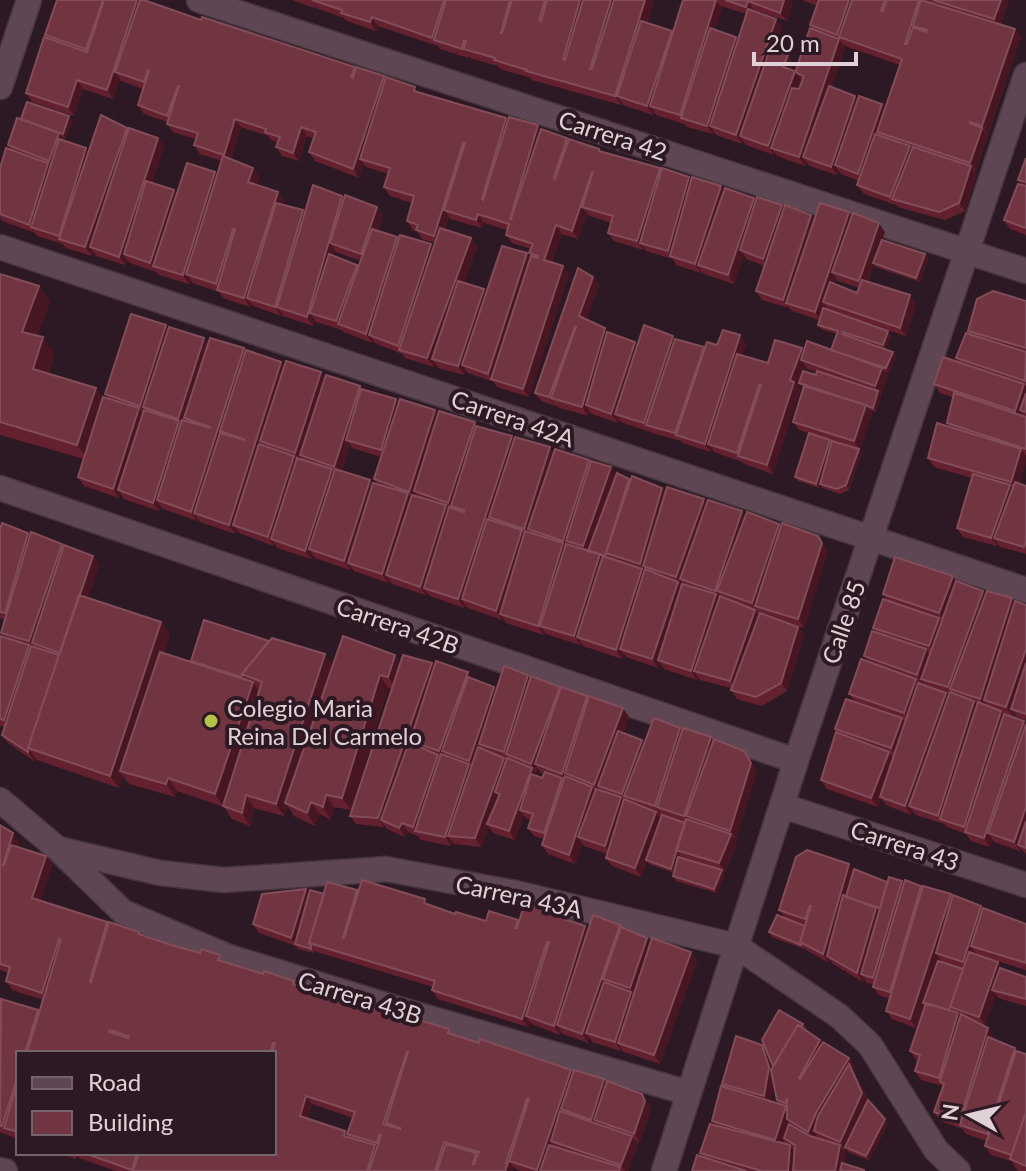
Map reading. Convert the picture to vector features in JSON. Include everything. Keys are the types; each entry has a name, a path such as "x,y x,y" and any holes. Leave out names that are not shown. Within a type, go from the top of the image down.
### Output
{"street":[{"path":"0,87 29,0"},
{"name":"Carrera 42","path":"199,0 1026,271"},
{"name":"Calle 85","path":"664,1171 796,761 1026,75"},
{"name":"Carrera 42A","path":"0,247 1026,590"},
{"name":"Carrera 42B","path":"0,488 796,761"},
{"name":"Carrera 43A","path":"0,800 58,849 160,873 224,880 386,869 516,893 736,946 839,1016 870,1045 936,1150 958,1171"},
{"name":"Carrera 43","path":"783,806 1026,885"},
{"name":"Carrera 43B","path":"58,849 123,912 229,957 689,1093"}],"building":[{"path":"57,0 103,0 86,49 45,35"},
{"path":"104,0 137,0 107,90 77,80 68,107 26,93 44,37 87,52"},
{"path":"140,0 355,67 353,78 356,67 384,76 353,169 309,152 316,132 301,127 293,153 276,147 280,137 235,119 224,155 194,145 198,133 167,124 179,86 167,116 138,105 149,71 144,82 115,72"},
{"path":"312,0 444,0 432,38 372,17 370,22 341,13 342,10"},
{"path":"446,0 510,0 502,33 512,0 545,0 541,21 547,0 580,0 565,60 583,0 611,0 592,69 614,0 645,0 615,96 526,71 464,49 466,41 462,49 434,40"},
{"path":"683,0 716,0 680,115 650,106"},
{"path":"725,0 784,0 780,13 748,1 746,7"},
{"path":"819,0 849,0 837,35 810,25"},
{"path":"852,0 885,0 883,11 887,0 919,0 905,44 913,27 927,30 913,26 921,0 1015,29 982,126 970,122 982,128 970,163 877,132 902,59 839,37"},
{"path":"933,0 1001,0 994,19"},
{"path":"748,9 776,19 736,135 710,126"},
{"path":"641,21 672,31 647,106 617,96"},
{"path":"710,28 736,37 707,126 681,118"},
{"path":"810,28 839,39 799,157 771,148 792,88 799,89 804,76 796,70"},
{"path":"770,49 788,55 783,67 795,71 768,146 740,136"},
{"path":"386,77 415,87 414,91 506,118 483,200 509,117 538,125 510,219 541,129 567,138 555,179 569,139 660,168 637,241 608,233 613,216 582,207 593,172 572,231 556,225 544,260 563,266 523,389 491,379 531,256 538,258 529,253 533,244 506,235 509,224 478,214 476,220 444,210 465,143 434,236 416,230 418,225 407,221 414,196 384,187 390,168 360,159"},
{"path":"829,86 855,96 831,167 803,157"},
{"path":"859,96 882,104 858,174 835,165"},
{"path":"27,102 69,116 63,134 21,119"},
{"path":"101,115 127,128 85,247 59,239"},
{"path":"17,118 59,133 49,161 8,145"},
{"path":"129,128 158,138 119,257 90,247"},
{"path":"875,134 910,146 890,197 857,185"},
{"path":"59,139 86,148 59,236 31,227"},
{"path":"913,147 971,166 959,203 939,212 892,199"},
{"path":"6,148 48,163 29,225 0,214 0,168"},
{"path":"223,156 253,168 248,182 278,192 244,298 217,290 235,229 216,284 186,274"},
{"path":"1026,158 1026,182 1018,180"},
{"path":"187,163 215,172 183,275 153,266"},
{"path":"662,168 689,177 668,251 640,243"},
{"path":"692,177 721,186 695,264 670,256"},
{"path":"146,181 174,190 150,263 124,254"},
{"path":"1018,184 1026,186 1026,228 1004,220"},
{"path":"313,185 342,196 307,317 277,307"},
{"path":"725,188 754,198 728,275 698,265"},
{"path":"345,195 377,207 361,254 330,243"},
{"path":"757,197 782,205 763,259 740,250"},
{"path":"276,203 303,210 275,307 247,298"},
{"path":"820,203 849,212 815,312 786,303"},
{"path":"785,205 811,215 783,300 756,291"},
{"path":"853,213 879,223 859,281 832,272"},
{"path":"440,228 471,238 427,358 399,350"},
{"path":"372,229 397,237 366,334 338,324"},
{"path":"400,235 431,244 398,346 369,335"},
{"path":"882,240 925,254 916,278 873,263"},
{"path":"502,246 527,253 488,374 462,365"},
{"path":"329,254 357,265 336,321 310,313"},
{"path":"578,268 593,277 579,316 605,328 582,407 551,398 576,327 549,397 535,393"},
{"path":"0,274 39,286 22,332 43,337 33,369 96,388 77,445 0,422"},
{"path":"862,280 910,295 900,328 823,302 830,282 857,293"},
{"path":"458,281 484,289 458,366 432,359"},
{"path":"993,291 1026,301 1026,348 968,331 977,299"},
{"path":"823,308 888,331 883,345 842,334 893,352 886,368 831,350 838,331 818,325"},
{"path":"131,314 166,325 140,406 105,394"},
{"path":"644,325 673,336 644,423 615,414"},
{"path":"169,327 204,338 178,419 143,407"},
{"path":"723,330 740,335 705,444 676,435 707,342 717,345"},
{"path":"607,332 635,342 611,414 586,405"},
{"path":"966,333 1026,352 1025,381 956,358"},
{"path":"210,338 244,348 191,512 157,500 182,420 210,428 184,418"},
{"path":"675,339 704,347 675,433 646,425"},
{"path":"775,340 802,348 767,465 738,456 761,385 737,453 708,444 737,354 768,363"},
{"path":"807,341 882,368 875,386 801,360"},
{"path":"246,350 281,362 229,525 194,513 220,433 244,440 220,431"},
{"path":"943,357 1024,384 1015,411 934,384"},
{"path":"286,361 321,372 295,453 260,441"},
{"path":"803,371 816,375 817,371 878,391 873,408 799,383"},
{"path":"326,375 360,386 334,467 300,455"},
{"path":"804,386 866,405 854,441 793,422"},
{"path":"361,389 396,399 381,450 346,440"},
{"path":"954,393 1026,417 1026,449 947,423"},
{"path":"1026,393 1026,412 1020,410"},
{"path":"103,397 139,408 113,489 78,477"},
{"path":"400,399 435,410 409,492 374,479"},
{"path":"144,410 179,421 153,503 118,490"},
{"path":"439,411 475,422 448,503 414,491"},
{"path":"937,423 1021,449 1011,482 928,458"},
{"path":"476,426 512,436 458,599 424,588 449,507 464,512 451,506"},
{"path":"809,433 830,440 816,484 795,477"},
{"path":"515,437 550,447 524,529 489,517"},
{"path":"832,441 859,449 846,485 837,489 820,484"},
{"path":"259,444 294,456 268,537 233,525"},
{"path":"555,449 589,460 563,541 528,529"},
{"path":"297,458 332,469 305,551 271,539"},
{"path":"591,461 611,467 583,546 566,541"},
{"path":"335,469 370,480 344,561 309,549"},
{"path":"617,473 629,479 605,556 588,551"},
{"path":"973,474 1010,485 991,538 957,528"},
{"path":"632,476 662,488 640,564 606,553"},
{"path":"1015,482 1026,486 1024,547 994,538"},
{"path":"373,483 408,493 382,574 348,563"},
{"path":"667,487 704,499 676,577 643,566"},
{"path":"412,495 446,505 420,587 386,575"},
{"path":"708,500 742,511 715,591 680,579"},
{"path":"747,512 779,524 752,603 717,591"},
{"path":"487,519 522,530 496,611 462,599"},
{"path":"2,523 28,533 5,613 0,612"},
{"path":"782,523 818,536 822,543 798,619 755,606"},
{"path":"525,531 563,543 538,626 500,614"},
{"path":"31,532 62,544 29,641 1,633"},
{"path":"566,544 600,554 574,636 540,626"},
{"path":"64,545 93,556 60,653 32,643"},
{"path":"603,556 642,569 616,650 577,637"},
{"path":"895,557 953,576 939,613 883,594"},
{"path":"645,569 678,582 652,659 620,649"},
{"path":"956,581 983,591 948,687 921,679"},
{"path":"682,584 716,594 691,671 658,660"},
{"path":"987,591 1012,598 980,699 950,689"},
{"path":"79,595 161,622 110,776 28,748"},
{"path":"720,596 755,610 730,681 694,671"},
{"path":"883,599 939,618 929,646 873,628"},
{"path":"1015,601 1026,605 1026,649 1006,707 984,700"},
{"path":"760,613 798,627 781,683 756,697 731,690"},
{"path":"204,620 269,641 241,677 191,661"},
{"path":"872,631 926,649 917,675 864,656"},
{"path":"0,636 29,645 4,720 0,719"},
{"path":"343,636 395,655 388,677 380,675 342,798 326,795 323,807 311,802 307,813 285,803"},
{"path":"272,638 325,654 276,804 246,795 242,813 223,806 262,682 242,674"},
{"path":"31,646 59,655 28,752 2,735"},
{"path":"160,652 253,682 215,794 168,778 166,784 120,771"},
{"path":"403,655 432,663 378,818 350,816"},
{"path":"861,659 916,679 904,713 849,694"},
{"path":"436,661 468,672 439,751 410,741"},
{"path":"1026,663 1026,714 1011,709"},
{"path":"504,666 528,675 504,752 479,744"},
{"path":"531,676 560,687 531,764 506,754"},
{"path":"468,677 494,687 469,761 442,751"},
{"path":"918,683 946,693 905,806 880,797"},
{"path":"561,687 587,696 562,774 535,764"},
{"path":"950,692 974,701 938,816 909,806"},
{"path":"589,696 623,708 594,785 565,773"},
{"path":"846,699 902,718 891,748 835,729"},
{"path":"978,702 1001,711 964,827 940,819"},
{"path":"1004,714 1024,721 984,838 965,832"},
{"path":"654,718 680,728 655,806 624,796"},
{"path":"1026,724 1026,807 1014,842 988,833"},
{"path":"683,728 711,737 684,816 657,807"},
{"path":"618,731 642,740 622,794 598,786"},
{"path":"836,732 889,752 871,798 821,780"},
{"path":"714,739 744,751 751,763 730,831 686,816"},
{"path":"409,742 438,755 413,827 402,823 399,828 381,820"},
{"path":"478,747 504,758 475,838 448,836"},
{"path":"441,754 469,764 445,837 415,831"},
{"path":"507,758 532,768 509,831 487,824 500,794 495,792"},
{"path":"545,772 562,778 544,833 528,828 533,814 520,810 531,774 542,778"},
{"path":"565,776 592,787 569,855 542,845"},
{"path":"596,789 621,797 605,846 578,837"},
{"path":"624,799 656,812 635,868 606,858"},
{"path":"662,815 685,823 671,869 646,860"},
{"path":"686,819 731,834 719,863 676,850"},
{"path":"1026,821 1026,848 1018,845"},
{"path":"0,825 13,833 3,865 11,845 46,856 32,898 107,922 91,982 109,922 171,945 220,955 218,960 294,981 293,984 355,1006 356,1003 419,1020 449,1029 448,1033 479,1043 480,1039 571,1070 537,1170 509,1161 529,1099 505,1171 437,1171 446,1144 476,1153 473,1164 479,1152 444,1142 435,1171 369,1171 381,1135 377,1143 347,1134 355,1112 306,1096 300,1116 345,1131 344,1136 375,1145 367,1171 133,1171 138,1155 276,1155 276,1051 273,1051 275,1043 271,1051 28,1051 61,940 42,993 6,981 10,967 0,964","holes":["110,1030 128,1038 109,1032","408,1052 386,1123 400,1129 383,1124"]},
{"path":"807,850 849,864 823,954 800,942 811,906 805,919 779,910 796,857"},
{"path":"678,857 722,870 714,889 673,876"},
{"path":"854,869 887,882 880,908 846,897"},
{"path":"889,877 902,881 873,978 861,974"},
{"path":"362,880 425,899 424,903 455,914 486,921 489,911 518,920 515,928 526,899 558,909 556,916 585,926 554,1026 526,1016 549,942 522,1019 432,990 435,981 309,943 327,882 357,890 344,938"},
{"path":"905,880 921,886 890,992 873,987"},
{"path":"923,886 951,894 910,1019 886,1011"},
{"path":"306,889 291,938 253,924 262,894"},
{"path":"310,890 324,894 309,943 311,949 295,944"},
{"path":"843,895 876,908 857,973 827,956"},
{"path":"953,895 981,906 963,962 936,953"},
{"path":"983,908 1026,924 1026,963 971,946"},
{"path":"593,915 620,925 582,1034 557,1025"},
{"path":"777,915 805,926 801,945 769,932"},
{"path":"621,927 647,938 630,988 603,979"},
{"path":"652,938 691,952 654,1055 618,1043"},
{"path":"969,952 998,962 979,1017 950,1007"},
{"path":"938,961 963,969 949,1010 923,1003"},
{"path":"1000,968 1026,977 1026,999 992,990"},
{"path":"604,982 631,992 615,1042 586,1033"},
{"path":"1,999 38,1010 26,1051 16,1051 16,1081 0,1126"},
{"path":"926,1003 958,1013 939,1078 915,1071 920,1055 910,1051"},
{"path":"779,1010 803,1024 801,1027 798,1025 773,1066 762,1040"},
{"path":"961,1014 988,1028 959,1122 934,1112 944,1084 940,1081"},
{"path":"798,1025 820,1040 800,1079 823,1042 849,1058 808,1132 787,1119 787,1098 785,1103 777,1100 771,1070"},
{"path":"736,1036 762,1045 769,1067 764,1096 722,1084"},
{"path":"988,1037 1015,1048 987,1134 960,1125"},
{"path":"1016,1051 1026,1054 1026,1112 1011,1155 985,1146"},
{"path":"849,1064 862,1093 840,1142 814,1131 818,1116"},
{"path":"574,1070 604,1079 591,1120 561,1109"},
{"path":"607,1081 642,1094 645,1101 634,1134 594,1120"},
{"path":"721,1086 786,1106 775,1140 712,1121"},
{"path":"16,1088 16,1131 4,1128"},
{"path":"868,1100 885,1119 866,1156 845,1147"},
{"path":"560,1111 632,1136 621,1165 551,1141"},
{"path":"1026,1112 1026,1166 1010,1159"},
{"path":"710,1124 790,1145 788,1171 762,1171 700,1153"},
{"path":"789,1124 810,1136 840,1145 835,1171 793,1171 795,1145 784,1138"},
{"path":"549,1145 620,1167 619,1171 540,1171"},
{"path":"90,1155 136,1155 132,1170"},
{"path":"697,1155 746,1171 692,1171"},
{"path":"842,1163 864,1170 864,1171 840,1171"}],"place":[{"name":"Colegio Maria Reina Del Carmelo","path":"211,721"}]}
